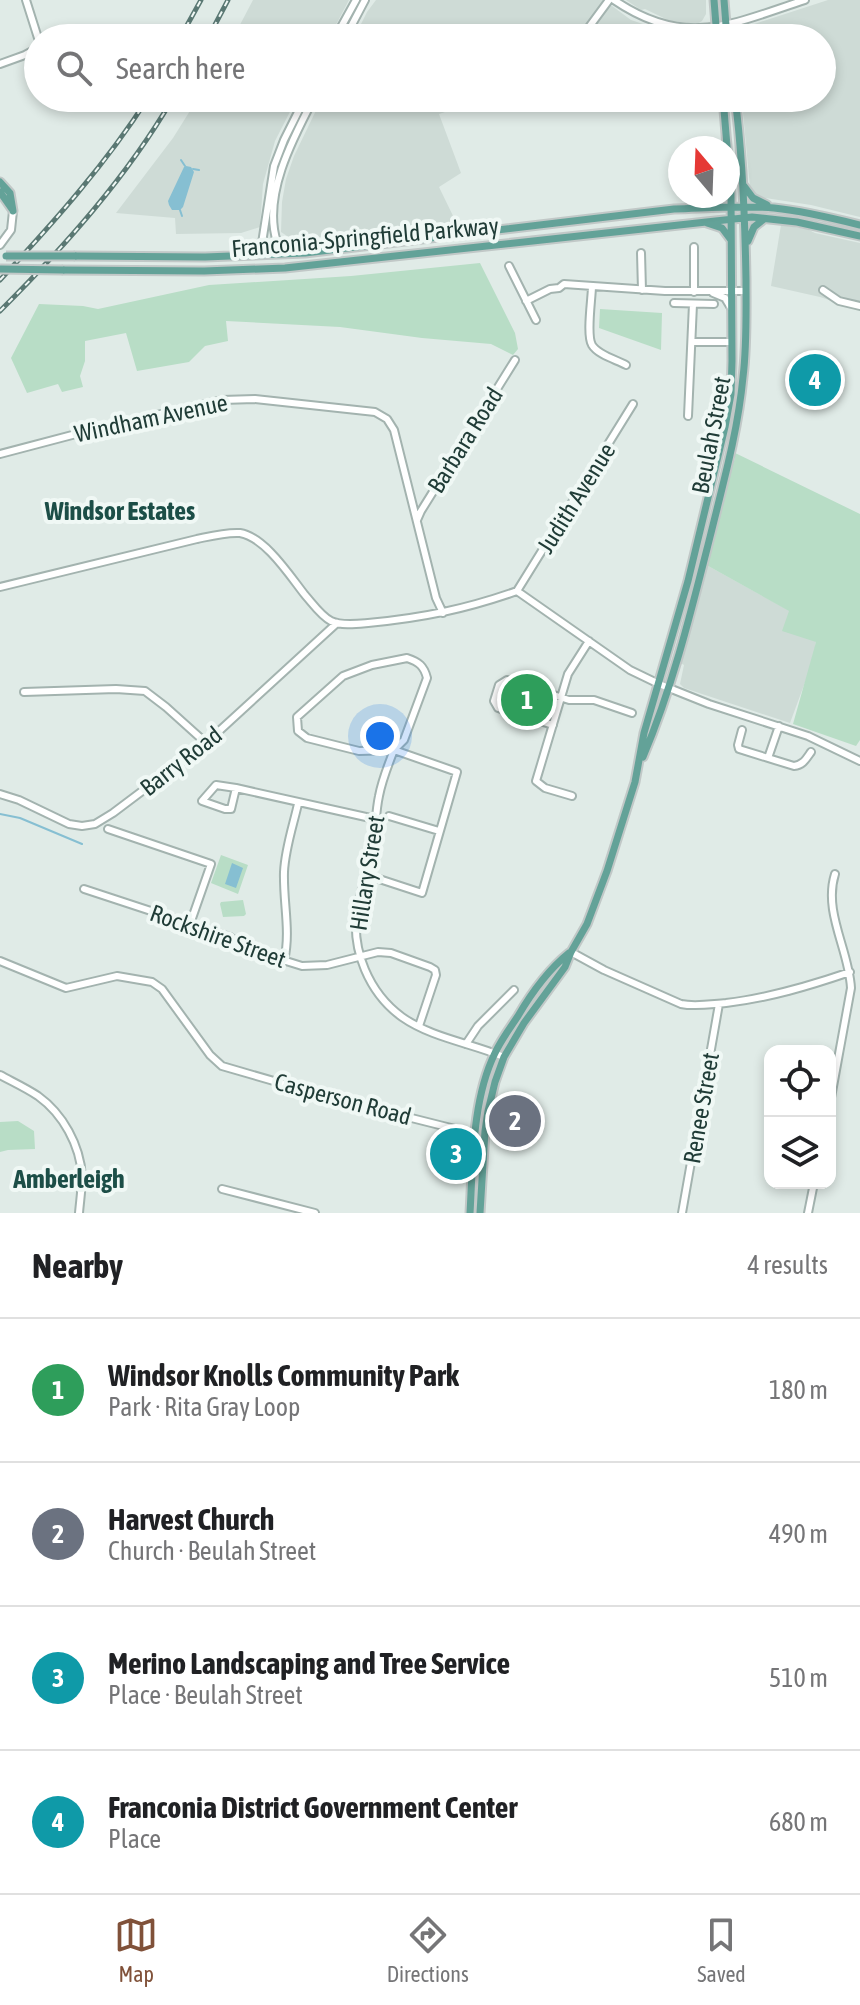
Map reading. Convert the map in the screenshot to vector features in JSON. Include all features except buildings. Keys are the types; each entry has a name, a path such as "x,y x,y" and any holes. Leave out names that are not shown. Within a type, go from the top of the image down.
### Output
{"main road":[{"path":"714,0 716,24"},
{"path":"724,0 726,24"},
{"name":"Beulah Street","path":"724,112 727,136"},
{"name":"Beulah Street","path":"480,1213 488,1111 504,1057 524,1023 565,967 597,899 688,625 738,416 744,369 746,291 745,207 736,112"},
{"path":"0,182 10,193 13,211"},
{"path":"743,185 755,200 777,208 860,225"},
{"path":"0,192 13,211"},
{"name":"Franconia-Springfield Parkway","path":"740,207 777,208"},
{"path":"674,209 679,208"},
{"name":"Franconia-Springfield Parkway","path":"2,255 224,257 305,253 693,208"},
{"name":"Beulah Street","path":"638,769 644,733 688,581 725,427 732,383 731,208"},
{"name":"Franconia-Springfield Parkway","path":"0,269 184,271 285,268 745,218 797,222 860,236"},
{"path":"745,250 754,227 766,218"},
{"path":"701,222 722,228 731,240"},
{"path":"277,242 282,248 305,253"},
{"path":"224,257 262,243"},
{"name":"Beulah Street","path":"470,1213 475,1134 482,1094 495,1053 532,993 557,963 571,952"}],"street":[{"path":"26,0 34,24"},
{"path":"343,24 356,0"},
{"path":"352,24 365,0"},
{"path":"592,24 612,0 648,20 663,24"},
{"path":"732,24 805,0"},
{"path":"0,64 24,55"},
{"path":"262,243 274,166 298,112"},
{"path":"277,242 274,214 280,172 307,112"},
{"path":"0,245 11,230 13,211"},
{"path":"694,247 694,292"},
{"path":"641,253 642,290"},
{"path":"509,266 536,320"},
{"path":"526,301 564,284 694,292 746,291"},
{"path":"592,286 592,345 626,365"},
{"path":"823,290 839,301 860,306"},
{"path":"709,292 724,297 732,308"},
{"path":"674,303 714,304"},
{"path":"688,416 693,304"},
{"path":"693,342 732,342"},
{"name":"Barbara Road","path":"417,520 515,360"},
{"name":"Windham Avenue","path":"0,454 222,400 255,399 367,410 383,416 392,426 436,598 443,613"},
{"name":"Judith Avenue","path":"517,591 633,404"},
{"path":"0,587 197,539 239,533 252,537 264,546 316,608 331,621 352,624 443,613 517,591 630,670 669,689 808,736 860,761"},
{"name":"Barry Road","path":"0,794 69,824 95,824 206,743 337,623"},
{"path":"572,796 545,788 536,781 568,674 589,641"},
{"name":"Hillary Street","path":"394,750 359,751 307,738 298,731 297,717 343,676 372,665 407,658 419,662 425,670 427,678 404,740 394,750 382,783 374,844 356,921 360,956 380,996 400,1015 419,1026 504,1057"},
{"path":"553,725 496,707 499,685 507,680 569,700 594,700 632,713"},
{"path":"24,692 145,691 206,743"},
{"path":"768,758 779,726"},
{"path":"742,730 739,749 794,766 802,764 811,752"},
{"path":"367,875 422,893 457,772 394,750"},
{"path":"236,788 231,809 202,801 216,785 236,788 298,804 375,819"},
{"path":"284,961 288,931 284,900 285,865 298,804"},
{"path":"389,816 439,831"},
{"path":"108,829 211,864 190,924"},
{"path":"835,874 832,902 850,972 849,1003 836,1071"},
{"name":"Rockshire Street","path":"84,889 230,937 239,946 302,966 334,964 378,952 391,953 430,967 436,975 419,1026"},
{"path":"571,952 681,1004 693,1005 775,996 850,972"},
{"name":"Casperson Road","path":"0,961 72,989 117,976 155,983 213,1059 224,1067 475,1134"},
{"path":"466,1044 478,1026 514,990"},
{"name":"Renee Street","path":"682,1213 719,1004"},
{"path":"0,1075 42,1099 57,1113 69,1131 81,1170 79,1213"},
{"path":"222,1189 315,1213"},
{"path":"808,1213 813,1189"}],"shaded area":[{"path":"253,0 349,0 336,24 240,24"},
{"path":"376,0 604,0 631,20 643,24 361,24"},
{"path":"626,0 706,0 706,14 697,24 670,21 641,10"},
{"path":"828,0 860,0 860,217 759,197 750,187 743,112 836,112 836,24 754,24"},
{"path":"189,112 290,112 275,141 263,184 260,227 241,233 176,234 175,218 116,213"},
{"path":"315,112 445,112 439,114 461,173 439,187 456,222 293,240 281,232 282,202 294,156"},
{"path":"781,225 860,243 860,310 771,286"},
{"path":"701,562 790,611 816,642 814,658 790,723 684,688 680,684 684,665 677,661"}],"green space":[{"path":"480,263 515,333 518,349 513,355 491,344 340,327 226,321 228,341 205,346 189,362 137,371 126,333 85,341 85,361 80,376 83,387 62,392 58,384 27,393 11,358 39,304 98,309 209,285 351,276"},
{"path":"600,309 662,313 661,350 599,328"},
{"path":"731,451 860,514 860,740 856,746 793,724 816,642 782,631 789,611 701,562 735,458 730,455"},
{"path":"513,689 547,697 551,708 540,715 508,705 507,694"},
{"path":"221,855 248,865 238,894 211,883"},
{"path":"243,900 244,916 223,917 221,902"},
{"path":"18,1121 34,1131 35,1149 0,1152 0,1122"}],"water":[{"path":"186,166 194,172 183,207 172,210 168,201"},
{"path":"232,863 243,868 236,888 225,884"}],"waterway":[{"path":"181,160 185,166"},
{"path":"193,169 199,170"},
{"path":"180,210 182,216"},
{"path":"0,814 20,818 82,844"}],"railway":[{"path":"188,24 201,0"},
{"path":"215,24 228,0"},
{"path":"0,280 97,170 139,112"},
{"path":"0,311 93,210 136,156 164,112"}],"place":[{"name":"Franconia District Government Center","path":"815,380"},
{"name":"Windsor Knolls Community Park","path":"527,700"},
{"name":"Harvest Church","path":"515,1121"},
{"name":"Merino Landscaping and Tree Service","path":"456,1154"}],"district":[{"name":"Windsor Estates","path":"120,511"},
{"name":"Amberleigh","path":"69,1179"}]}
